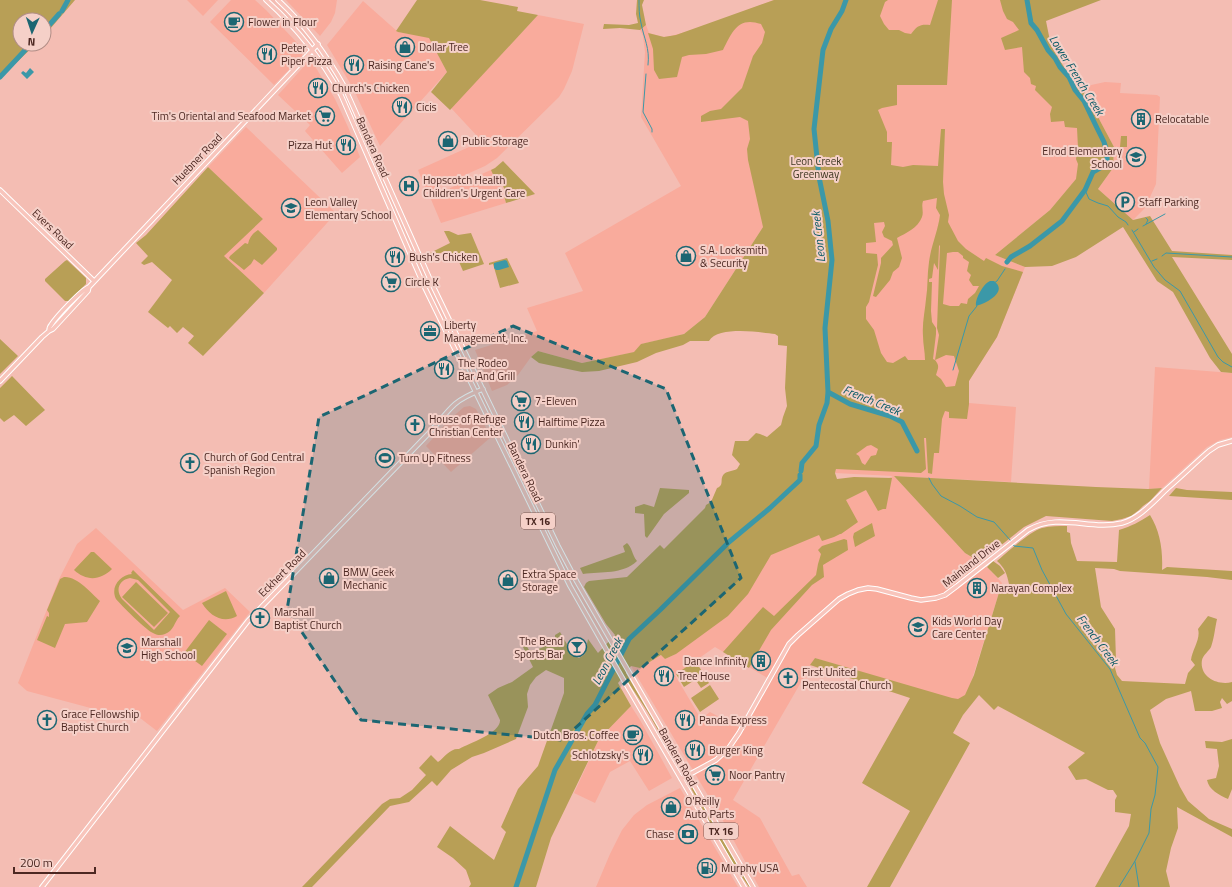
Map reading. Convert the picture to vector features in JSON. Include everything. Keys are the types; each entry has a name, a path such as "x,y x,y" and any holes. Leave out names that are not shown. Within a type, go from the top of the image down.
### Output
{"main road":[{"name":"Bandera Road","path":"266,0 294,27 313,50 341,95 425,288 570,586 744,887"},
{"name":"Bandera Road","path":"278,0 300,22 336,70 431,280 577,582 753,887"},
{"name":"Huebner Road","path":"0,381 49,331 50,326 68,306 85,289 89,287 318,44"},
{"path":"352,121 359,119"},
{"name":"Evers Road","path":"0,190 94,281"},
{"name":"Eckhert Road","path":"42,887 248,621 429,433 449,410 459,401 483,389"},
{"name":"Mainland Drive","path":"681,779 716,760 728,749 739,733 789,644 839,599 852,591 868,588 882,590 916,600 936,598 949,592 1033,527 1047,522 1110,524 1130,520 1152,504 1209,451 1218,445 1232,441"},
{"path":"540,525 547,522"}],"highlighted area":[{"path":"513,326 666,389 741,578 562,740 361,720 287,610 319,417"}],"shaded area":[{"path":"187,0 218,0 203,16"},
{"path":"231,0 255,0 302,48 302,56 274,85 210,22"},
{"path":"286,0 337,0 335,13 331,22 320,36"},
{"path":"774,0 763,227 705,317 684,334 642,344 635,352 582,363 538,351 531,357 518,375 507,385 492,391 475,350 537,331 527,308 583,291 565,253 681,186 641,117 645,52 643,36 640,30 646,25 649,33 663,37 671,36 696,29"},
{"path":"863,0 1016,0 1096,156 1050,210 995,255 1025,267 997,337 969,381 969,403 1016,407 1011,482 894,476 965,553 988,568 1002,583 964,705 815,658 733,800 760,818 792,876 799,874 807,887 759,887 722,819 631,666 640,667 662,655 665,659 676,654 772,542 807,520 893,476 835,473 850,407","holes":["715,647 771,680 744,730 710,712 701,719 675,675"]},
{"path":"363,1 398,32 429,37 447,72 380,146 353,88 327,45"},
{"path":"538,15 584,24 572,71 559,97 497,158 485,166 427,192 418,170 469,147 478,137 451,108"},
{"path":"307,63 313,63 335,99 360,157 342,173 305,131 310,125 278,95"},
{"name":"Elrod Elementary School","path":"1105,82 1121,83 1120,93 1157,95 1160,97 1156,184 1145,208 1133,220 1098,189 1113,168 1114,147 1082,87"},
{"name":"Leon Valley Elementary School","path":"246,127 336,213 264,293 223,256 263,219 208,167"},
{"path":"493,169 506,203 441,223 430,197"},
{"path":"1155,367 1232,373 1232,437 1220,440 1207,447 1162,488 1149,489"},
{"path":"470,406 476,409 491,437 451,472 426,446 450,419 464,407"},
{"name":"Marshall High School","path":"96,528 183,610 225,588 250,612 157,731 127,708 120,713 113,714 27,691 18,683 59,579 77,544"},
{"path":"631,706 672,778 649,791 630,761 610,772 595,803 574,793 599,739"},
{"path":"680,788 738,887 596,887 622,830 634,815 647,805"}],"green space":[{"path":"0,0 75,0 52,27 52,12 12,12 12,52 28,52 0,78"},
{"path":"417,0 480,0 518,7 517,11 538,15 450,110 431,92 447,72 429,38 396,31"},
{"path":"637,0 644,0 642,5 646,25 640,30 620,28 603,29 604,24 629,25 638,23 636,14"},
{"name":"Leon Creek Greenway","path":"774,0 888,0 885,2 880,16 884,24 889,30 899,30 911,34 919,26 930,25 938,0 952,0 947,85 897,85 897,105 878,110 887,132 887,142 892,142 891,165 903,167 913,165 938,166 941,129 945,129 944,194 949,215 948,222 958,241 966,249 984,261 986,258 1002,266 1023,272 997,337 969,381 969,404 967,419 949,418 949,412 945,411 942,419 939,453 934,453 932,474 928,473 926,438 924,438 926,469 921,473 836,469 835,473 837,479 854,477 892,478 886,509 878,511 866,490 846,500 858,522 834,537 822,541 819,535 771,555 748,594 728,616 676,654 665,659 661,655 640,668 631,666 626,673 683,772 647,711 624,676 618,683 631,706 599,739 551,838 536,887 469,887 471,884 466,870 453,858 437,847 450,826 494,860 506,832 501,827 518,789 538,766 564,693 564,678 546,670 536,677 530,685 527,694 528,707 516,739 472,757 451,770 437,786 432,781 409,802 390,806 312,887 302,887 382,804 390,799 400,798 412,790 426,775 419,768 431,755 438,762 450,751 459,749 477,741 496,729 500,720 488,695 498,688 512,682 533,667 522,645 526,645 529,650 544,647 551,640 555,640 555,635 560,632 573,655 579,658 585,654 588,639 598,653 615,635 606,624 584,587 586,583 589,581 627,577 660,545 664,549 705,508 706,505 711,502 717,488 721,485 724,474 737,469 740,464 732,455 735,441 748,441 756,433 767,437 781,425 787,406 785,388 787,346 778,345 778,336 775,334 739,331 721,333 714,336 709,341 690,341 683,345 656,353 637,362 599,371 582,372 539,363 531,357 538,351 582,363 634,352 641,344 684,334 705,317 763,227 748,160 747,149 750,139 748,121 740,117 701,122 701,116 710,111 721,109 742,88 753,56 762,43 765,32 761,24 747,22 741,24 733,32 723,50 682,57 677,77 659,79 654,70 653,49 648,33 664,37 676,35","holes":["937,198 936,208 940,215 928,267 927,294 923,326 925,360 908,360 905,356 893,363 887,362 881,353 874,330 866,319 866,307 869,302 878,265 877,254 866,253 866,243 876,242 874,223 884,222 885,226 882,232 884,237 892,241 893,245 881,258 873,296 876,297 890,280 893,272 899,267 902,258 897,238 918,224 923,215 923,201","940,245 937,328 939,335 935,360 933,359 936,328 932,322 932,282 929,282 929,279 932,278 934,263 938,270","958,252 969,262 967,271 971,275 969,280 973,286 979,286 975,293 968,299 967,304 961,303 959,306 943,304 947,253","946,355 954,356 959,371 955,386 946,387 941,379 936,375 938,366 935,360","871,445 878,449 876,455 871,456 865,465 856,454 867,446"]},
{"path":"1000,0 1101,0 1046,21 1051,46 1077,88 1082,87 1114,147 1113,168 1098,189 1133,220 1150,216 1172,251 1232,255 1232,260 1172,257 1232,354 1232,373 1221,372 1210,358 1173,292 1157,281 1123,227 1076,257 1052,266 1025,267 995,255 1050,210 1076,179 1078,164 1076,159 1078,148 1077,128 1065,127 1064,121 1051,122 1050,114 1052,107 1035,90 1036,86 1031,84 1030,78 1024,72 1022,47 1005,50 1001,38 1019,30 1013,22 1007,19"},
{"path":"1121,136 1127,136 1127,147 1120,147"},
{"path":"503,161 535,194 506,203 504,196 506,194 501,180 496,181 491,170"},
{"path":"208,167 263,219 224,256 264,293 203,356 188,343 194,336 183,327 177,333 170,326 168,328 148,312 172,280 152,262 144,265 141,263 148,256 136,243 146,235"},
{"path":"258,230 277,248 277,250 262,265 254,259 244,270 229,258 245,243 248,244 254,233"},
{"path":"444,231 449,231 458,235 471,233 484,264 463,271 456,255 452,257 449,252 447,253 445,251 434,256 434,259 432,260 428,254 450,243"},
{"path":"507,258 519,283 500,288 493,264 489,265 489,263"},
{"path":"67,260 86,278 86,284 69,301 65,301 45,281 45,279"},
{"path":"0,339 18,356 0,374"},
{"path":"12,376 45,410 26,426 14,415 4,422 0,418 0,388"},
{"path":"894,476 1096,487 1148,489 1162,488 1139,510 1131,516 1122,519 1112,521 1046,516 1024,527 980,562 965,553"},
{"path":"660,488 689,490 689,493 664,514 647,538 645,536 644,514 635,513 635,507 644,504 654,507"},
{"path":"1176,488 1187,490 1232,492 1232,500 1169,496"},
{"path":"1150,515 1160,541 1162,570 1167,567 1232,571 1232,580 1095,568 1101,607 1115,629 1115,668 1117,675 1122,681 1185,684 1188,673 1195,665 1191,660 1199,633 1198,629 1208,616 1217,619 1212,644 1202,660 1202,666 1203,671 1211,679 1221,683 1232,682 1232,701 1227,704 1222,698 1220,702 1222,708 1212,711 1195,711 1191,691 1166,699 1150,710 1160,743 1188,801 1209,819 1232,829 1232,837 1177,807 1178,828 1171,848 1166,871 1170,887 1095,887 1129,826 1131,814 1115,812 1115,800 1117,796 1113,790 1108,790 1086,779 1076,780 1068,767 1085,753 998,706 994,710 979,695 963,715 953,733 970,743 890,887 867,887 910,811 862,783 910,698 810,665 815,658 958,699 965,695 974,675 1001,586 1009,584 1005,571 997,561 1019,542 1042,528 1067,526 1067,532 1070,533 1071,543 1077,561 1117,562 1119,530 1135,524"},
{"path":"872,523 875,536 855,547 853,537 854,533"},
{"path":"844,539 847,540 848,550 823,565 824,577 812,585 771,630 749,668 723,652 763,607 774,616 816,575 821,554 818,550 822,546"},
{"path":"627,543 637,561 625,569 612,572 583,574 580,568 625,552 623,546"},
{"path":"91,552 94,552 112,569 103,576 93,578 83,576 74,570"},
{"path":"993,561 1000,566 1005,573 998,578 987,567"},
{"path":"133,570 180,616 168,633 163,635 154,634 116,599 114,590 117,582 120,579 132,574 131,573","holes":["130,578 138,580 170,612 154,630 120,596 119,586 123,581"]},
{"path":"69,577 79,582 100,601 87,622 65,624 55,648 37,640 47,616 49,617 47,610 60,579"},
{"path":"136,582 168,613 154,627 122,597"},
{"path":"226,591 237,616 222,619 209,612 202,603"},
{"path":"209,620 227,634 202,666 184,653"},
{"path":"695,661 704,674 684,687 676,674"},
{"path":"705,677 709,683 701,688 697,682"},
{"path":"710,685 719,699 700,712 691,698"},
{"path":"1232,739 1232,789 1228,799 1215,792 1208,784 1207,780 1216,778 1219,766 1217,749 1206,748 1205,741 1222,742"},
{"path":"689,782 750,887 735,867 688,783"}],"water":[{"path":"30,68 34,72 27,79 21,73 23,71 26,73"},
{"path":"505,260 507,261 509,267 499,270 494,268 494,263"},
{"path":"990,281 994,281 998,285 999,289 997,293 990,300 976,306 980,292"}],"waterway":[{"path":"62,11 68,0"},
{"path":"639,0 640,17 648,54 648,65"},
{"name":"Leon Creek","path":"801,471 802,463 816,446 819,425 827,403 828,392 825,328 832,260 828,221 819,177 814,129 823,50 831,29 842,11 846,0"},
{"name":"Lower French Creek","path":"1007,262 1011,257 1030,246 1062,221 1085,190 1093,172 1107,164 1107,152 1104,142 1084,101 1075,90 1069,77 1048,50 1037,30 1031,23 1027,0"},
{"path":"52,22 59,14"},
{"path":"0,77 23,52"},
{"path":"646,74 643,112 652,129 652,132"},
{"path":"1085,190 1089,199 1108,206 1128,225"},
{"path":"1143,226 1165,214"},
{"path":"1146,218 1148,220 1146,224"},
{"path":"1134,232 1138,229"},
{"path":"1132,230 1154,267 1165,280 1180,291 1218,357 1232,367"},
{"path":"1162,256 1166,253 1232,257"},
{"path":"1152,261 1157,259"},
{"name":"Lower French Creek","path":"994,283 1005,269"},
{"name":"Lower French Creek","path":"953,370 969,316 977,306"},
{"name":"French Creek","path":"828,392 850,404 890,416 902,422 917,451"},
{"name":"Leon Creek","path":"516,887 555,770 587,714 595,705 629,639 729,542 770,508 800,480 800,475"},
{"name":"French Creek","path":"929,478 941,496 977,517 994,522 1011,541"},
{"name":"French Creek","path":"1013,544 1014,546 1033,548 1042,570 1066,614 1110,669 1140,738 1145,743 1158,767 1155,795 1151,809 1149,833 1135,861 1119,887"},
{"path":"1135,862 1139,887"}],"place":[{"name":"Flower in Flour","path":"234,22"},
{"name":"Dollar Tree","path":"405,47"},
{"name":"Peter Piper Pizza","path":"267,54"},
{"name":"Raising Cane's","path":"354,65"},
{"name":"Church's Chicken","path":"318,88"},
{"name":"Cicis","path":"402,107"},
{"name":"Tim's Oriental and Seafood Market","path":"325,116"},
{"name":"Relocatable","path":"1141,119"},
{"name":"Public Storage","path":"448,141"},
{"name":"Pizza Hut","path":"346,145"},
{"name":"Elrod Elementary School","path":"1136,157"},
{"name":"Hopscotch Health Children's Urgent Care","path":"409,186"},
{"name":"Staff Parking","path":"1125,202"},
{"name":"Leon Valley Elementary School","path":"291,208"},
{"name":"S.A. Locksmith & Security","path":"686,256"},
{"name":"Bush's Chicken","path":"395,257"},
{"name":"Circle K","path":"391,282"},
{"name":"Liberty Management, Inc.","path":"430,331"},
{"name":"The Rodeo Bar And Grill","path":"444,369"},
{"name":"7-Eleven","path":"521,401"},
{"name":"Halftime Pizza","path":"524,422"},
{"name":"House of Refuge Christian Center","path":"415,425"},
{"name":"Dunkin'","path":"531,444"},
{"name":"Turn Up Fitness","path":"385,458"},
{"name":"Church of God Central Spanish Region","path":"190,463"},
{"name":"BMW Geek Mechanic","path":"329,578"},
{"name":"Extra Space Storage","path":"508,580"},
{"name":"Narayan Complex","path":"977,588"},
{"name":"Marshall Baptist Church","path":"260,618"},
{"name":"Kids World Day Care Center","path":"918,627"},
{"name":"The Bend Sports Bar","path":"577,647"},
{"name":"Marshall High School","path":"127,648"},
{"name":"Dance Infinity","path":"761,661"},
{"name":"Tree House","path":"664,676"},
{"name":"First United Pentecostal Church","path":"788,678"},
{"name":"Grace Fellowship Baptist Church","path":"47,720"},
{"name":"Panda Express","path":"685,720"},
{"name":"Dutch Bros. Coffee","path":"633,735"},
{"name":"Burger King","path":"695,750"},
{"name":"Schlotzsky's","path":"643,755"},
{"name":"Noor Pantry","path":"715,775"},
{"name":"O'Reilly Auto Parts","path":"671,807"},
{"name":"Chase","path":"688,834"},
{"name":"Murphy USA","path":"707,868"}]}
